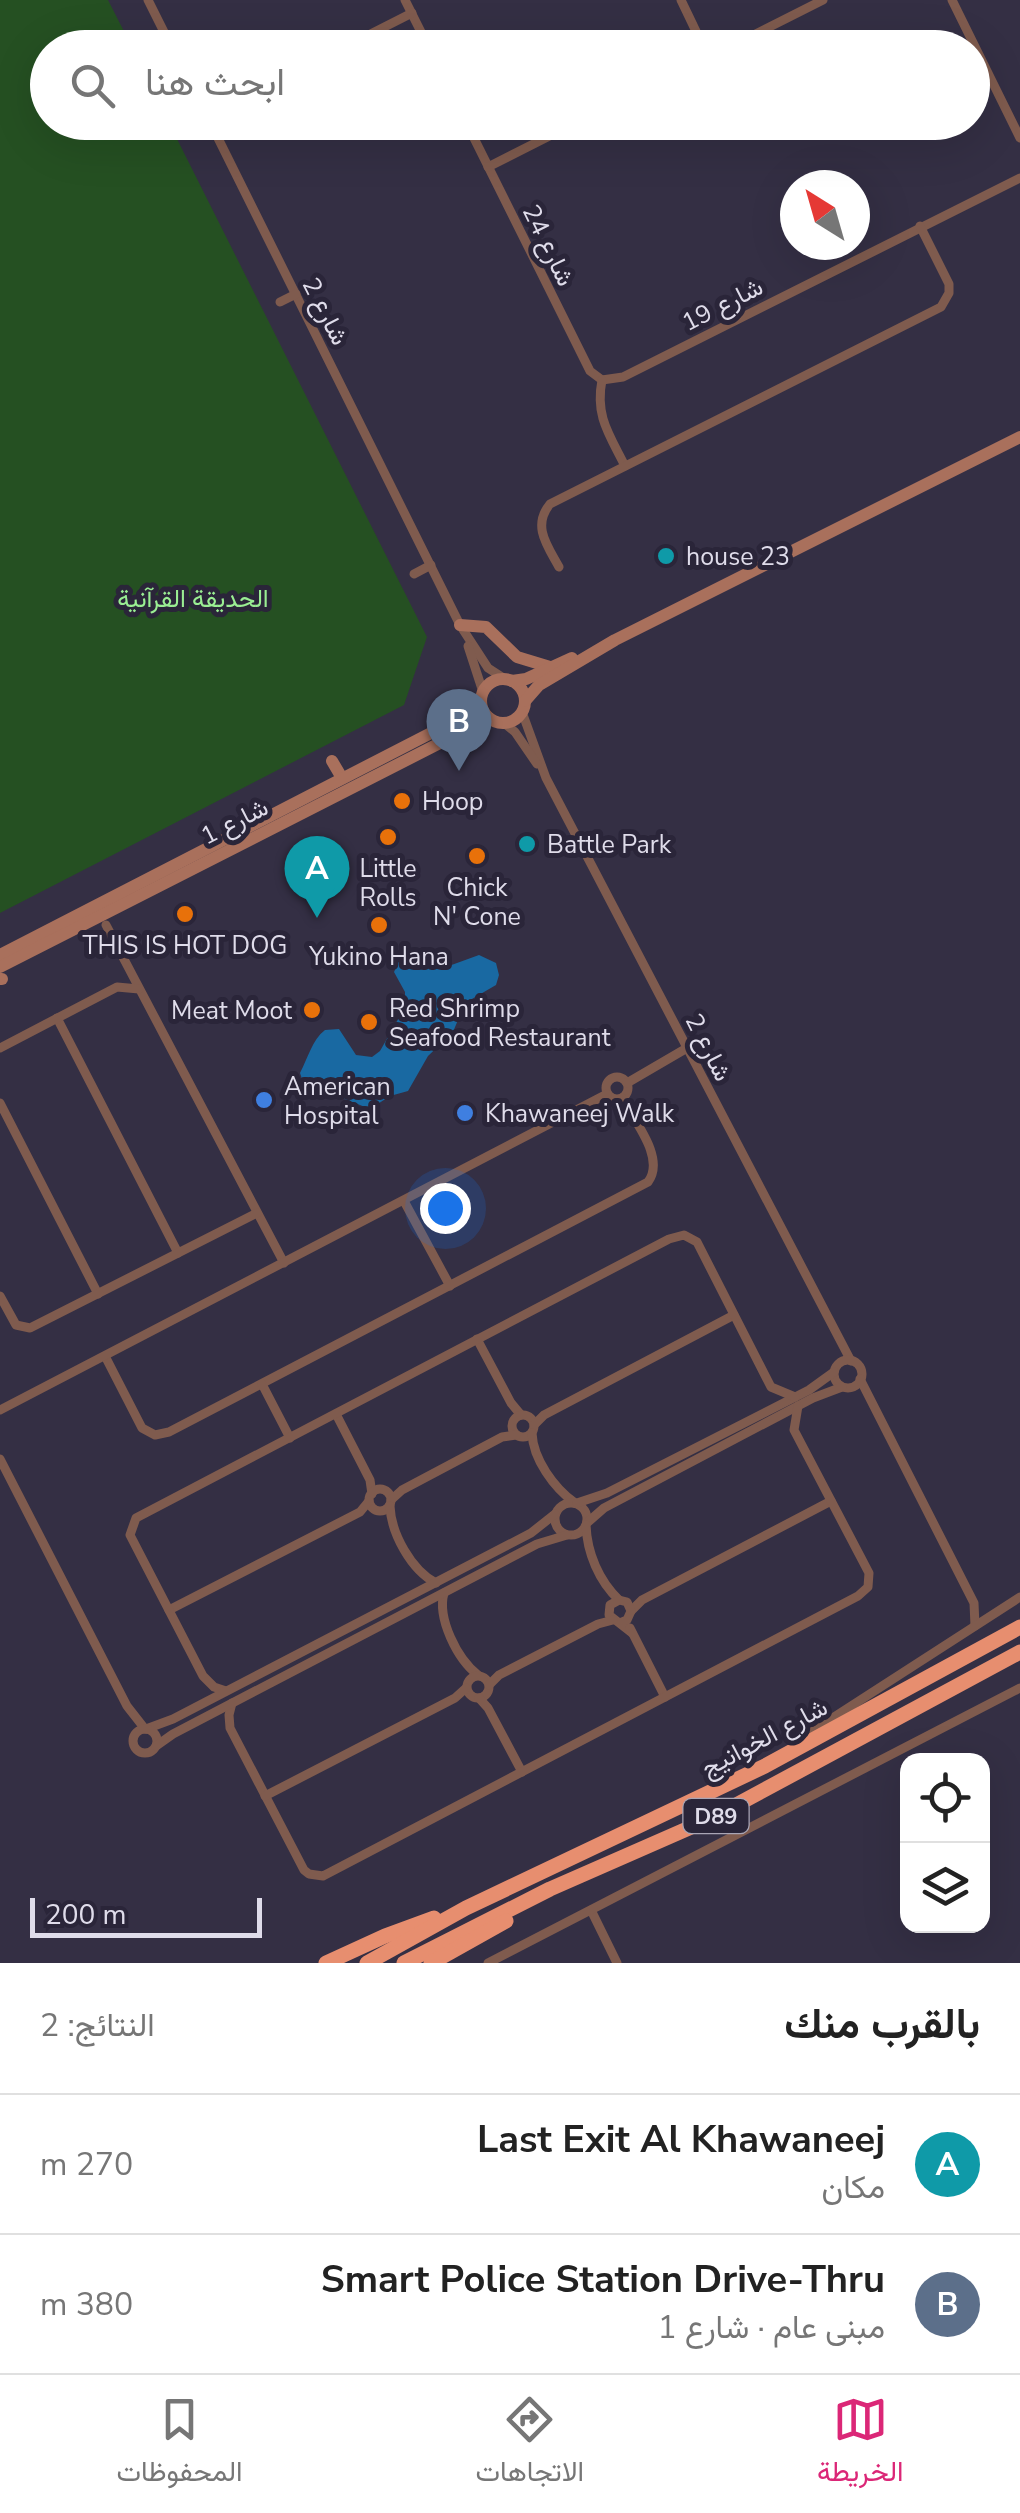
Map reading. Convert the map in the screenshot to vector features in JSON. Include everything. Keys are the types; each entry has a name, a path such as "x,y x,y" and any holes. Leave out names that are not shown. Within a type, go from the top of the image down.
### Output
{"highway":[{"name":"شارع الخوانيج","path":"367,1963 466,1908 765,1766 1020,1627"},
{"name":"شارع الخوانيج","path":"404,1963 578,1876 712,1818 1020,1652"},
{"path":"431,1963 545,1901 578,1876"},
{"path":"326,1963 385,1936 466,1908"}],"street":[{"path":"148,0 163,30"},
{"path":"405,0 420,30"},
{"path":"681,0 695,30"},
{"path":"764,30 823,0"},
{"path":"952,0 967,30"},
{"path":"378,30 412,13"},
{"path":"990,77 1020,138"},
{"name":"شارع 2","path":"219,140 460,625 488,668 509,680"},
{"name":"شارع 24","path":"475,140 590,370 602,380"},
{"path":"488,167 541,140"},
{"name":"شارع 19","path":"602,380 623,377 1020,178"},
{"path":"559,567 541,532 544,512 559,498 941,308 950,293 949,284 920,226"},
{"path":"280,302 296,294"},
{"path":"602,380 600,415 624,466"},
{"path":"615,640 539,685 514,720 504,723 489,718 482,698 492,682 526,679 615,640 1020,437"},
{"path":"414,574 431,566"},
{"path":"460,625 486,627 517,657 552,667"},
{"name":"شارع 2","path":"460,625 482,698"},
{"path":"509,680 520,687 524,706"},
{"name":"شارع 1","path":"1,964 466,715 482,698"},
{"name":"شارع 2","path":"524,706 524,726 544,772 851,1360"},
{"name":"شارع 1","path":"1,964 489,718"},
{"name":"شارع 2","path":"504,723 516,732 544,772"},
{"path":"332,760 342,778"},
{"path":"106,925 284,1263"},
{"path":"118,987 128,968"},
{"path":"0,1048 118,987 139,989"},
{"path":"57,1018 178,1253"},
{"path":"626,1083 688,1051"},
{"path":"621,1078 626,1083 628,1091 622,1098 614,1099 607,1094 611,1079 621,1078"},
{"path":"0,1410 607,1094"},
{"path":"105,1356 142,1428 155,1435 169,1432 648,1182 656,1169 655,1161 622,1098"},
{"path":"0,1103 98,1294"},
{"path":"404,1201 450,1286"},
{"path":"0,1296 16,1325 24,1329 257,1213"},
{"path":"127,1706 134,1746 140,1752 149,1752 232,1703 544,1540 578,1534 604,1508 767,1416 771,1387 696,1242 676,1236 141,1514 132,1523 130,1535 204,1679 202,1704"},
{"path":"169,1610 734,1315"},
{"path":"477,1339 554,1485 586,1510 590,1554"},
{"name":"شارع 2","path":"835,1368 838,1340"},
{"path":"134,1738 538,1530 563,1504 599,1496 796,1401 835,1368 851,1360 859,1366 869,1402 974,1603 975,1626"},
{"path":"835,1368 834,1379 869,1402"},
{"path":"771,1387 796,1401 860,1380"},
{"path":"262,1384 290,1438"},
{"path":"232,1703 230,1728 304,1870 322,1876 864,1592 869,1573 794,1430 796,1401"},
{"path":"336,1414 417,1571 436,1582"},
{"path":"767,1416 794,1430"},
{"path":"0,1459 127,1706 156,1737 156,1746"},
{"path":"554,1485 557,1527 590,1554 665,1697"},
{"path":"266,1796 831,1501"},
{"path":"413,1594 417,1571"},
{"path":"441,1616 444,1592"},
{"path":"765,1766 780,1752 1020,1597"},
{"path":"974,1603 994,1613"},
{"path":"421,1604 441,1616 522,1772"},
{"path":"204,1679 226,1692"},
{"path":"488,1963 1020,1688"},
{"path":"208,1716 230,1728"},
{"path":"591,1910 617,1963"}],"green space":[{"name":"الحديقة القرآنية","path":"0,0 108,0 123,30 30,30 30,140 178,140 427,637 404,705 0,913"}],"water":[{"path":"479,955 496,963 496,985 465,1003 453,1032 428,1056 408,1091 390,1096 370,1109 335,1095 324,1096 304,1085 300,1073 313,1044 325,1030 339,1029 356,1055 372,1057 380,1051 405,1007 405,992 394,972 400,959 416,956 446,967"}],"place":[{"name":"house 23","path":"666,556"},
{"name":"Smart Police Station Drive-Thru","path":"459,771"},
{"name":"Hoop","path":"402,801"},
{"name":"Little Rolls","path":"388,837"},
{"name":"Battle Park","path":"527,844"},
{"name":"Chick N' Cone","path":"477,856"},
{"name":"THIS IS HOT DOG","path":"185,914"},
{"name":"Last Exit Al Khawaneej","path":"317,918"},
{"name":"Yukino Hana","path":"379,925"},
{"name":"Meat Moot","path":"312,1010"},
{"name":"Red Shrimp Seafood Restaurant","path":"369,1022"},
{"name":"American Hospital","path":"264,1100"},
{"name":"Khawaneej Walk","path":"465,1113"}]}
